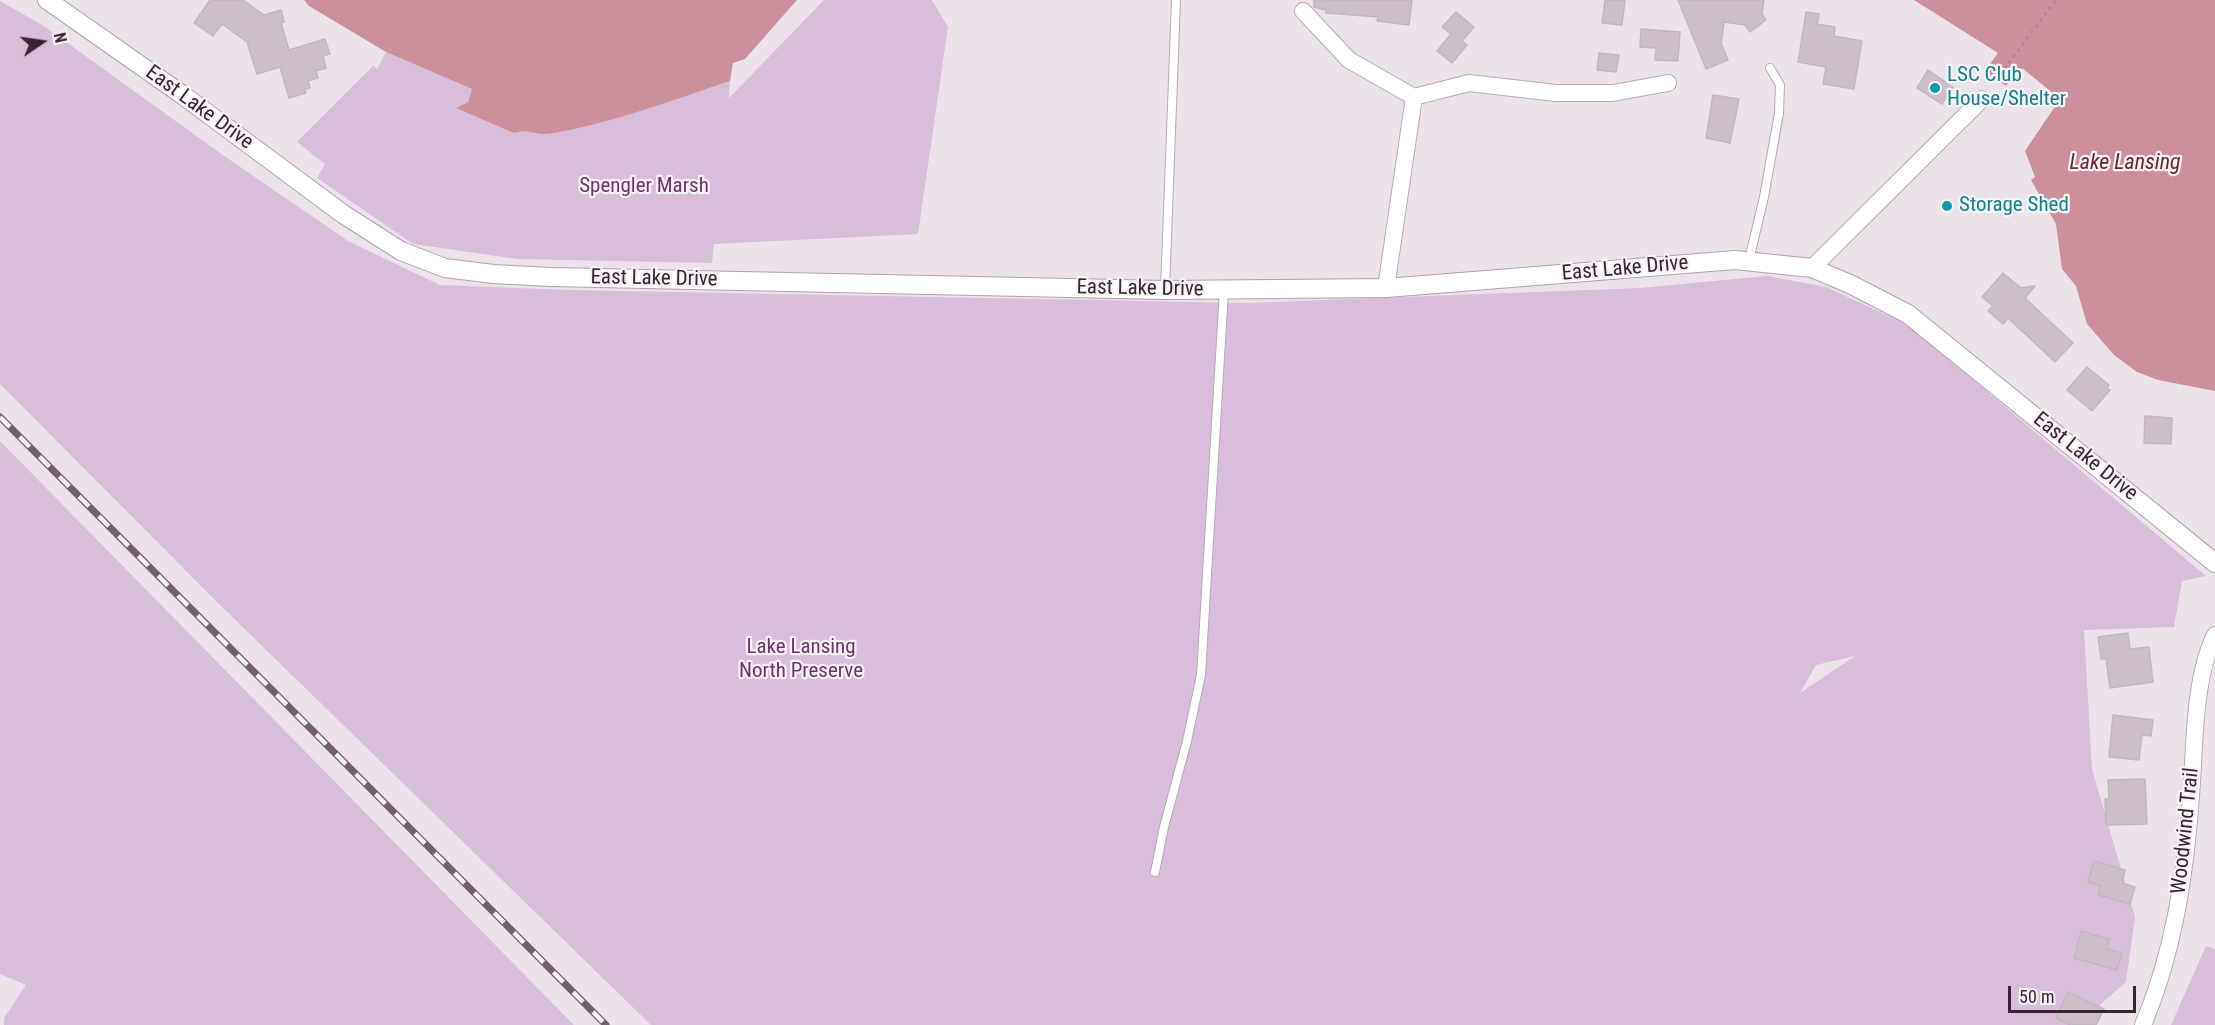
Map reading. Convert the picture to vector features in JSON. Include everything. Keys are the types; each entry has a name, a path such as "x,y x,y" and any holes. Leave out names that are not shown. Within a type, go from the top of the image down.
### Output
{"street":[{"name":"East Lake Drive","path":"47,0 184,96 343,214 401,251 445,268 493,274 551,277 1224,290 1386,288 1735,260 1812,267 1875,295 1908,314 2215,563"},
{"path":"1303,11 1349,60 1414,97 1469,83 1556,93 1613,93 1668,83"},
{"path":"1386,288 1414,97"},
{"path":"1812,267 1982,99"},
{"name":"Woodwind Trail","path":"2143,1025 2161,975 2180,897 2187,846 2199,689 2204,661 2215,635"}],"lane":[{"path":"1165,290 1176,0"},
{"path":"1749,261 1764,197 1779,113 1780,85 1770,68"},
{"path":"1155,872 1201,675 1224,290"}],"path":[{"path":"1995,81 2056,0"}],"green space":[{"name":"Spengler Marsh","path":"824,0 932,0 948,27 918,234 714,244 712,263 517,259 413,244 317,178 325,164 297,142 373,66 377,69 386,52 472,89 468,102 457,108 546,135 644,110 730,81 729,98"},
{"name":"Lake Lansing North Preserve","path":"0,1 44,26 220,153 348,241 440,285 569,290 1247,303 1640,288 1767,276 1826,287 1908,325 2206,576 2182,581 2174,627 2084,630 2092,769 2135,917 2126,982 2077,1025 651,1025 220,605 0,384","holes":["1855,656 1800,693 1816,665"]},
{"path":"0,441 574,1025 4,1025 4,1018 26,985 0,974"},
{"path":"2206,946 2215,949 2215,1025 2171,1025"}],"water":[{"path":"304,0 797,0 745,59 733,63 730,81 618,118 544,134 524,131 514,133 456,108 468,102 472,89 386,52 309,6"},
{"name":"Lake Lansing","path":"1914,0 2215,0 2215,391 2158,380 2137,372 2114,355 2087,324 2076,286 2062,269 2056,224 2031,180 2035,177 2025,151 2060,99 2022,68 2006,86 1985,71 1998,53"}],"building":[{"path":"210,0 243,0 264,15 281,10 284,22 281,23 289,50 325,39 330,54 323,56 326,68 316,71 318,78 308,81 310,88 305,89 306,93 289,98 280,67 257,74 247,42 222,24 213,36 194,23"},
{"path":"1314,0 1412,0 1409,25 1377,21 1378,17 1326,13 1326,10 1314,7"},
{"path":"1605,0 1625,0 1622,25 1602,23"},
{"path":"1678,0 1764,0 1762,14 1766,20 1750,32 1745,25 1724,22 1721,43 1728,60 1706,69"},
{"path":"1456,12 1474,27 1462,41 1467,45 1452,63 1437,51 1451,34 1442,27"},
{"path":"1806,12 1819,14 1817,24 1835,27 1834,36 1862,41 1854,89 1823,84 1826,67 1798,62"},
{"path":"1641,29 1680,32 1678,61 1655,60 1656,48 1640,47"},
{"path":"1599,53 1619,55 1616,72 1597,70"},
{"name":"LSC Club House/Shelter","path":"1928,70 1953,87 1942,104 1917,88"},
{"path":"1713,95 1739,99 1730,143 1706,138"},
{"path":"2003,273 2021,288 2035,286 2025,298 2073,343 2055,362 2008,318 2003,324 1988,311 1993,306 1982,297"},
{"path":"2087,367 2109,385 2107,388 2110,390 2092,411 2067,390"},
{"path":"2145,416 2172,418 2171,444 2144,443"},
{"path":"2128,633 2130,649 2149,647 2153,682 2110,688 2106,659 2101,659 2098,637"},
{"path":"2113,715 2153,720 2151,736 2142,735 2139,760 2109,757"},
{"path":"2145,779 2147,824 2106,825 2105,799 2109,799 2108,780"},
{"path":"2094,861 2125,870 2122,883 2135,887 2130,904 2098,895 2101,886 2088,882"},
{"path":"2081,931 2109,939 2107,949 2122,953 2117,970 2074,958"},
{"path":"2068,992 2104,1009 2096,1025 2070,1025 2056,1018"}],"railway":[{"path":"0,417 606,1025"}],"place":[{"name":"LSC Club House/Shelter","path":"1935,88"},
{"name":"Storage Shed","path":"1947,206"}]}
